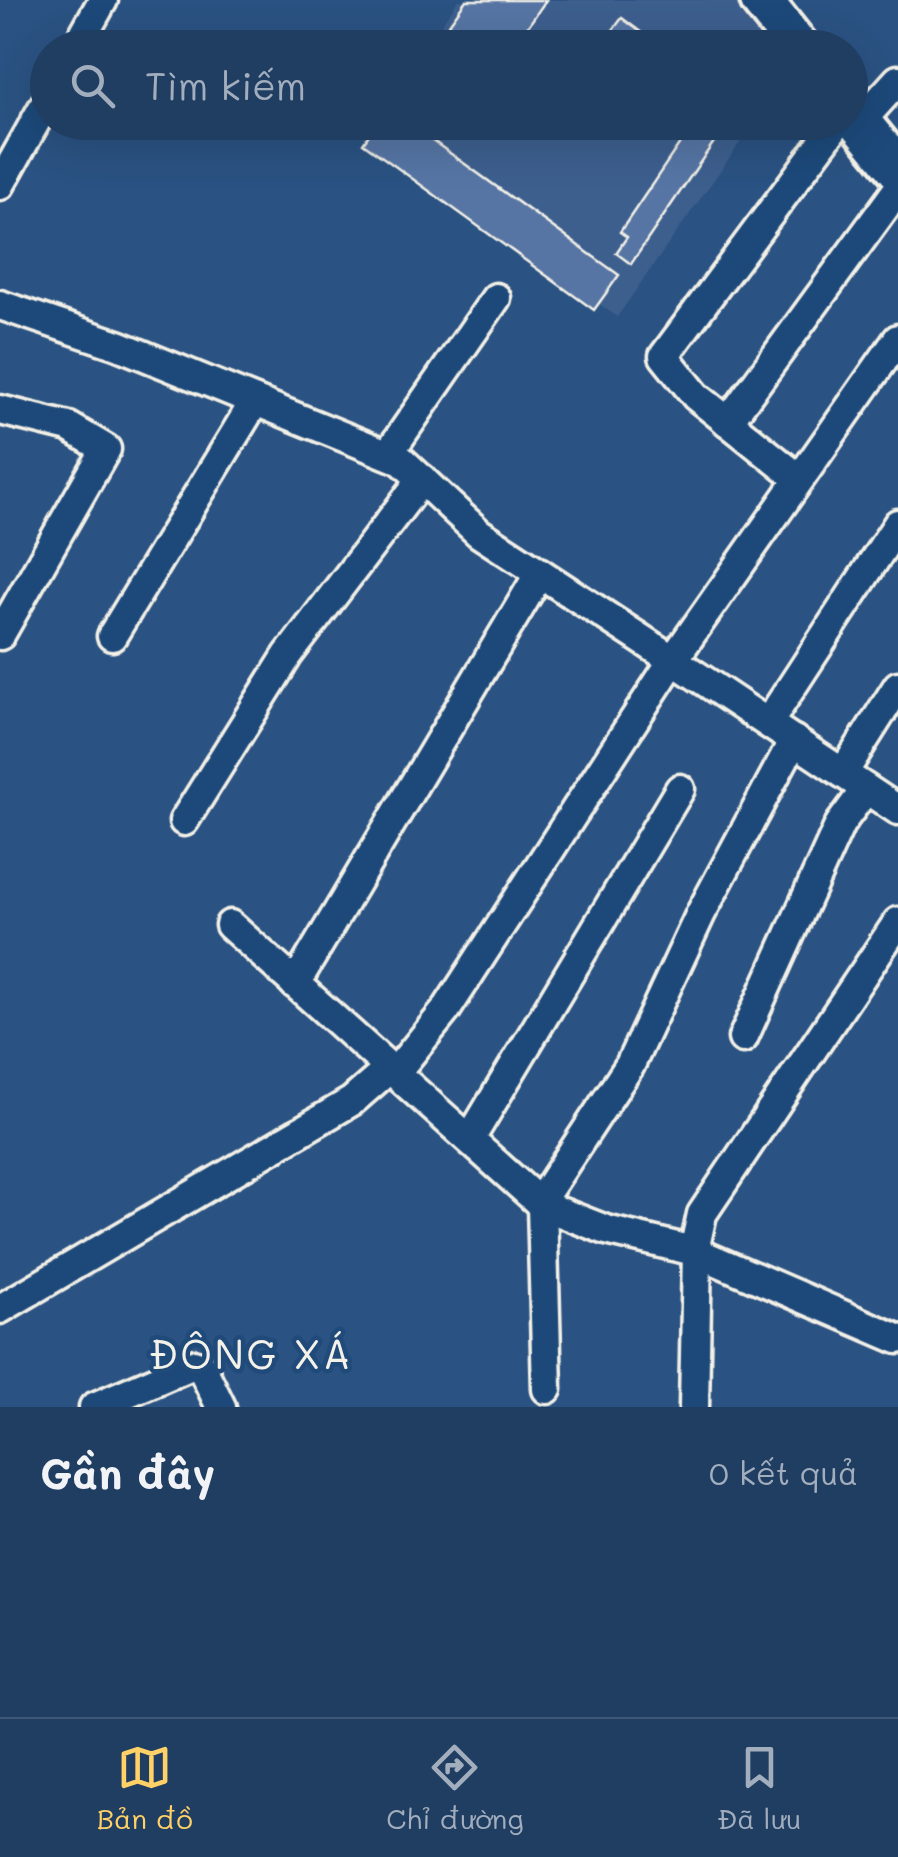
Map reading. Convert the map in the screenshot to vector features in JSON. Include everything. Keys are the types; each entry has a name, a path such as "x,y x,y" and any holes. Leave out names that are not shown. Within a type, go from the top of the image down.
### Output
{"street":[{"path":"86,30 103,0"},
{"path":"760,0 785,30"},
{"path":"868,104 898,80"},
{"path":"0,185 30,131"},
{"path":"868,137 898,169"},
{"path":"798,478 696,396 664,356 833,140"},
{"path":"728,422 898,189"},
{"path":"388,454 496,298"},
{"path":"0,306 118,345 388,454 422,479 479,533 898,810"},
{"path":"0,1309 352,1102 392,1070 446,1010 672,660 898,339"},
{"path":"112,636 255,401"},
{"path":"0,410 69,427 106,449 0,635"},
{"path":"184,821 288,655 422,479"},
{"path":"768,723 898,524"},
{"path":"295,984 540,573"},
{"path":"743,1038 898,686"},
{"path":"547,1388 540,1204 630,1065 701,913 794,740"},
{"path":"470,1140 680,789"},
{"path":"694,1407 695,1251 702,1214 898,922"},
{"path":"230,925 540,1204 606,1230 695,1251 766,1286 898,1339"},
{"path":"94,1407 194,1364 202,1368 220,1407"}],"shaded area":[{"path":"458,0 732,0 763,30 437,30"},
{"path":"373,140 742,140 617,317"}],"building":[{"path":"466,0 546,0 525,30 457,30 449,24"},
{"path":"622,18 638,30 613,30"},
{"path":"432,140 619,275 594,310 363,143"},
{"path":"682,140 715,140 631,264 616,253 627,237 620,232"}],"district":[{"name":"ĐÔNG XÁ","path":"251,1353"}]}
